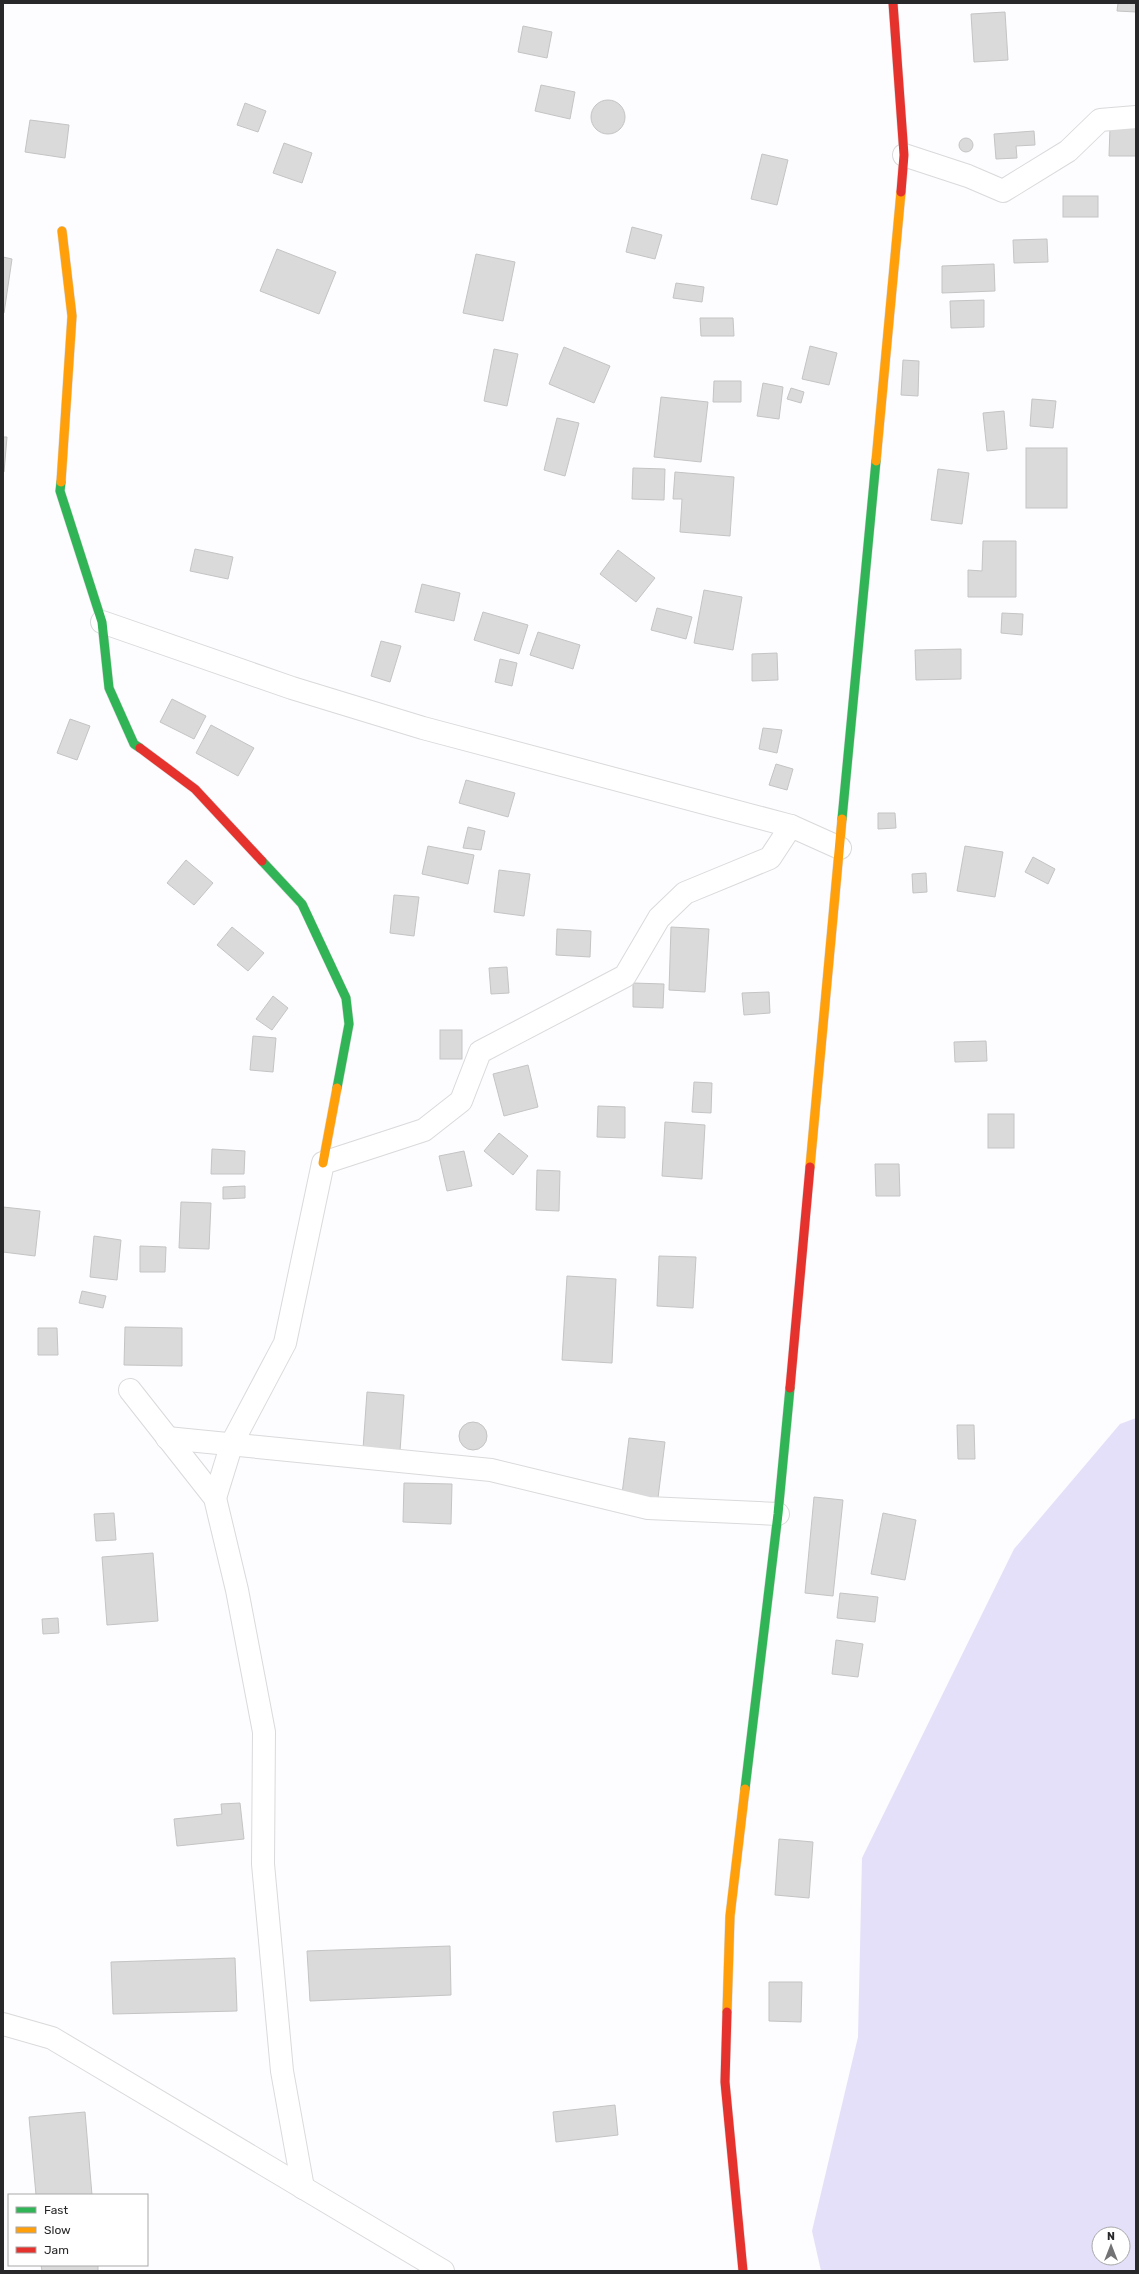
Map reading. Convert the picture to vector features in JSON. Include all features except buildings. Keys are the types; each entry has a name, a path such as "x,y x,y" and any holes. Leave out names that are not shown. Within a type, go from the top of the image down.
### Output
{"main road":[{"path":"743,2271 725,2082 730,1916 778,1514 904,155 893,3"},
{"path":"62,230 72,316 60,491 102,622 109,688 134,744 195,789 302,904 346,998 349,1024 324,1163"}],"street":[{"path":"904,155 968,176 1003,191 1068,151 1100,120 1136,117"},
{"path":"102,622 292,688 423,728 791,826 840,848"},
{"path":"215,1498 232,1443 285,1343 324,1163 424,1130 461,1101 480,1052 625,976 659,918 685,893 770,858 791,826"},
{"path":"130,1390 215,1498 237,1590 264,1732 263,1864 282,2071 303,2188"},
{"path":"167,1438 232,1443 491,1470 648,1508 778,1514"},
{"path":"3,2024 52,2038 443,2271"}],"shaded area":[{"path":"1136,1418 1136,2271 821,2271 812,2231 858,2037 862,1858 1014,1549 1120,1424"}],"traffic: fast":[{"path":"842,819 876,461"},
{"path":"61,482 60,491 102,622 109,688 134,744 140,748"},
{"path":"262,861 302,904 346,998 349,1024 337,1088"},
{"path":"745,1789 778,1514 790,1388"}],"traffic: slow":[{"path":"876,461 901,192"},
{"path":"61,482 72,316 62,231"},
{"path":"810,1167 842,819"},
{"path":"323,1163 337,1088"},
{"path":"727,2012 730,1916 745,1789"}],"traffic: jam":[{"path":"893,3 904,155 901,192"},
{"path":"140,748 195,789 262,861"},
{"path":"790,1388 810,1167"},
{"path":"727,2012 725,2082 743,2271"}]}
